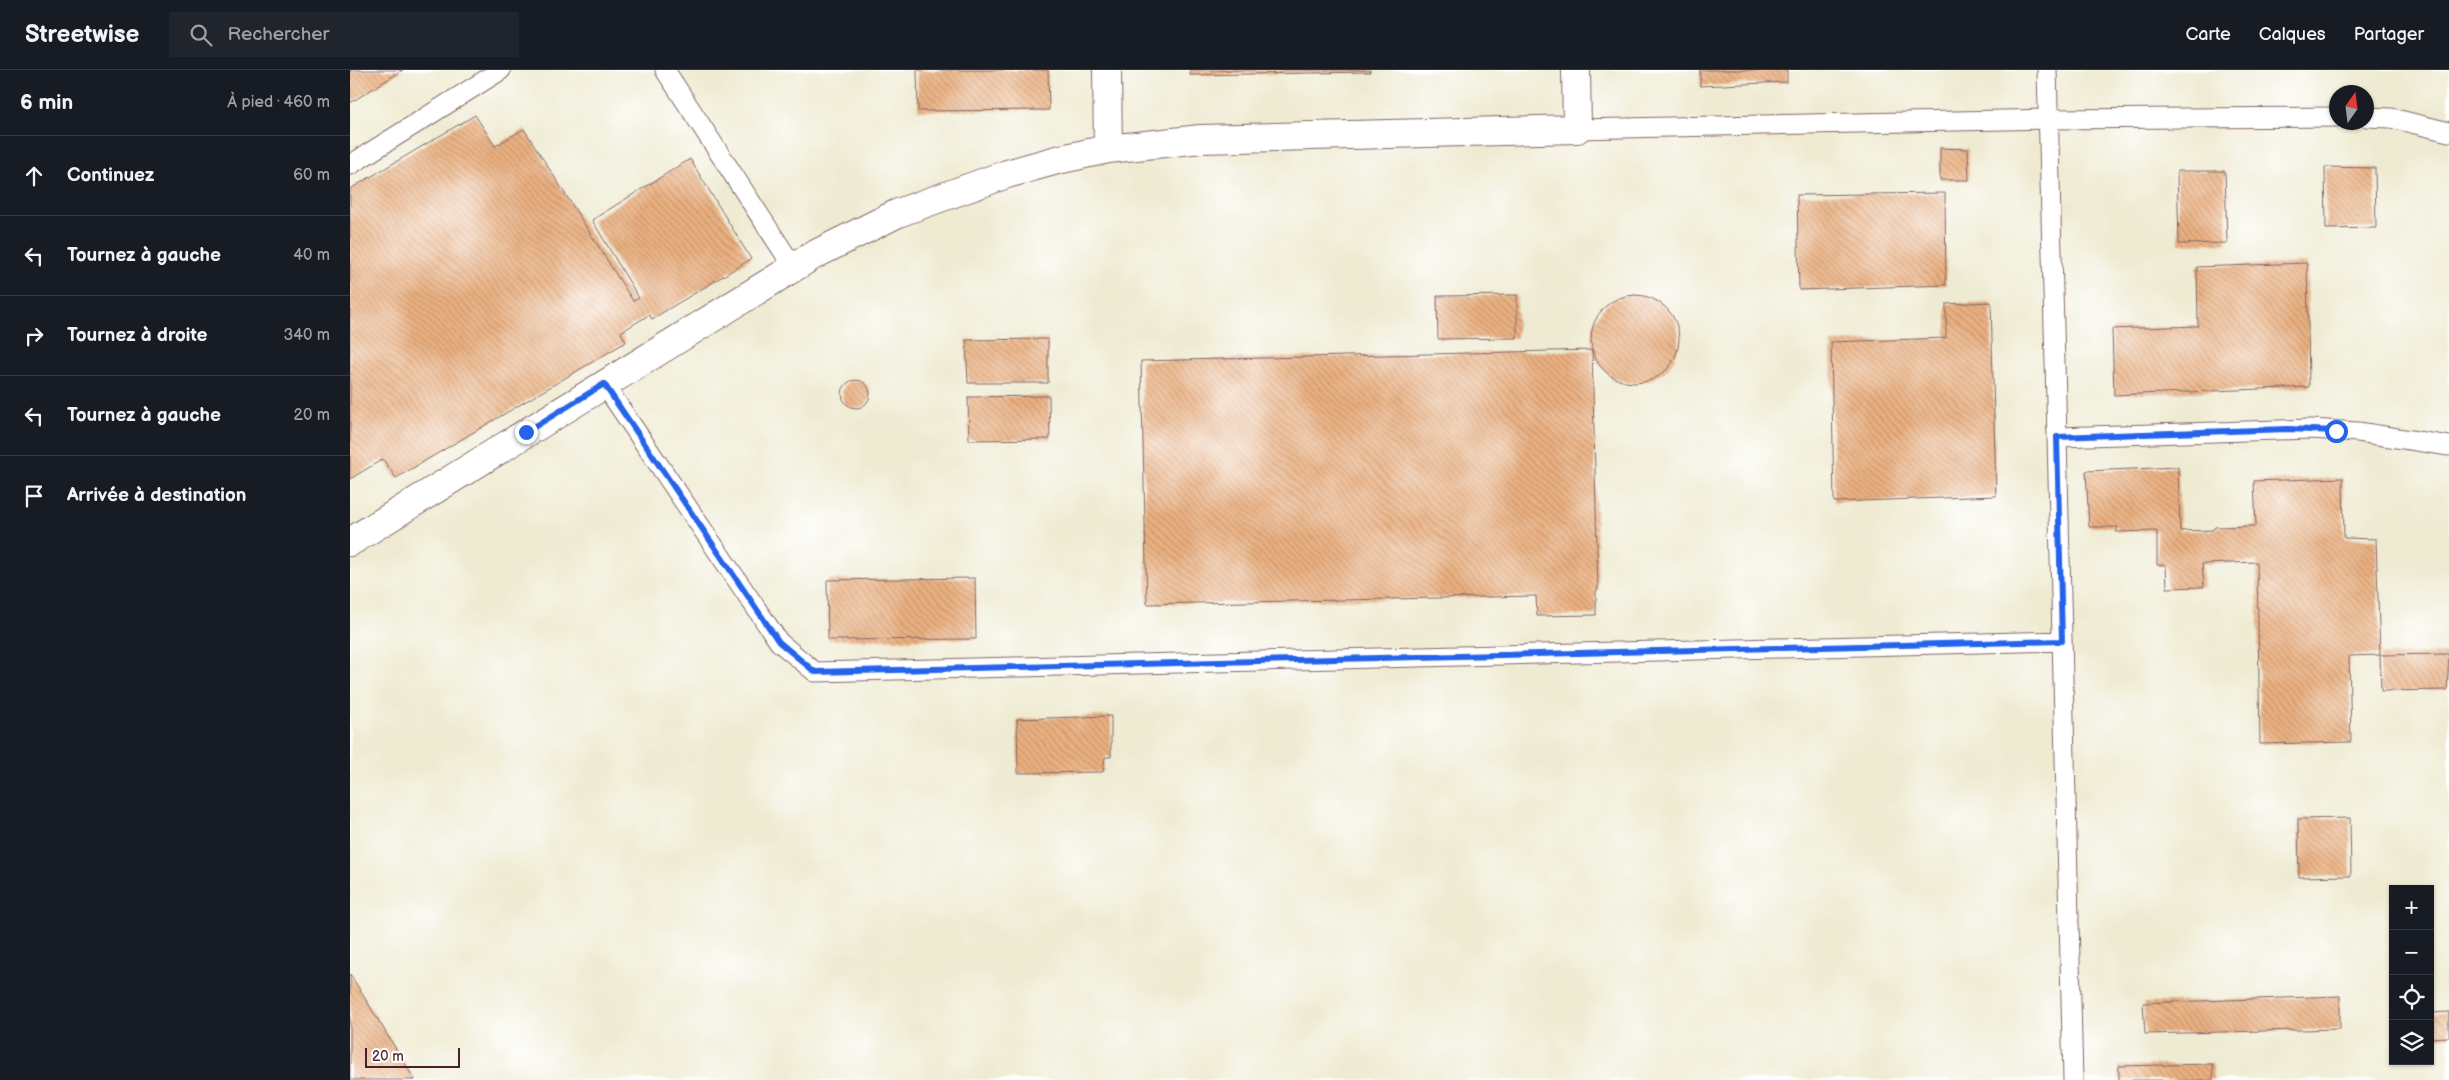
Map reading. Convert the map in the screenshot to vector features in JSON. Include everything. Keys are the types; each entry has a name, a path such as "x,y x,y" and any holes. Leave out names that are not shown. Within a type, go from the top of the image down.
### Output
{"street":[{"path":"1107,70 1108,150"},
{"path":"350,542 794,268 868,227 927,202 1032,166 1108,150 1201,139 1577,129 1576,70"}],"lane":[{"path":"350,165 501,70"},
{"path":"665,70 794,268"},
{"path":"2047,70 2073,1080"},
{"path":"1577,129 2048,119 2329,117"},
{"path":"2374,117 2391,118 2449,132"},
{"path":"604,384 779,642 815,672 2062,641"},
{"path":"2057,437 2311,429 2358,432 2449,446"}],"building":[{"path":"350,70 403,70 350,103"},
{"path":"917,70 1048,70 1049,110 918,111"},
{"path":"1190,70 1370,70 1370,72 1190,75"},
{"path":"1700,70 1787,70 1787,82 1700,86"},
{"path":"475,115 495,146 524,129 633,301 639,298 592,220 690,159 751,259 652,319 649,315 621,332 626,342 396,478 383,459 350,479 350,189"},
{"path":"1940,148 1968,149 1969,180 1940,180"},
{"path":"2325,167 2375,168 2376,228 2326,229"},
{"path":"2177,171 2225,171 2227,243 2179,244"},
{"path":"1945,193 1946,285 1799,290 1797,195"},
{"path":"2307,263 2309,387 2114,395 2112,329 2198,326 2197,267"},
{"path":"1517,295 1517,338 1438,339 1437,296"},
{"path":"1635,295 1652,299 1666,308 1675,322 1679,339 1675,356 1666,370 1652,379 1635,383 1618,379 1604,370 1595,356 1591,339 1595,322 1604,308 1618,299"},
{"path":"1991,302 1996,496 1834,502 1831,342 1946,338 1946,304"},
{"path":"1048,339 1048,383 968,383 966,340"},
{"path":"1592,350 1598,589 1596,591 1596,615 1537,616 1536,596 1147,604 1141,361"},
{"path":"856,380 866,384 870,394 866,404 856,408 846,404 842,394 846,384"},
{"path":"1049,396 1050,439 969,440 968,397"},
{"path":"2178,467 2180,531 2212,530 2215,527 2256,526 2254,481 2343,478 2344,538 2376,539 2380,655 2349,656 2351,742 2260,744 2257,562 2202,564 2204,587 2167,588 2166,565 2157,565 2157,531 2116,532 2118,527 2089,527 2086,471"},
{"path":"975,578 976,639 828,640 827,580"},
{"path":"2449,654 2447,690 2381,691 2380,655"},
{"path":"1111,716 1111,757 1105,757 1103,772 1018,773 1017,719"},
{"path":"2350,818 2351,876 2299,877 2298,819"},
{"path":"350,974 415,1080 350,1080"},
{"path":"2340,996 2340,1029 2145,1034 2143,1003"},
{"path":"2449,1012 2449,1037 2434,1038 2434,1013"},
{"path":"2213,1064 2213,1080 2119,1080 2119,1066"}],"route":[{"path":"526,432 604,384 779,642 815,672 2062,641 2057,437 2288,429 2336,431"}]}
